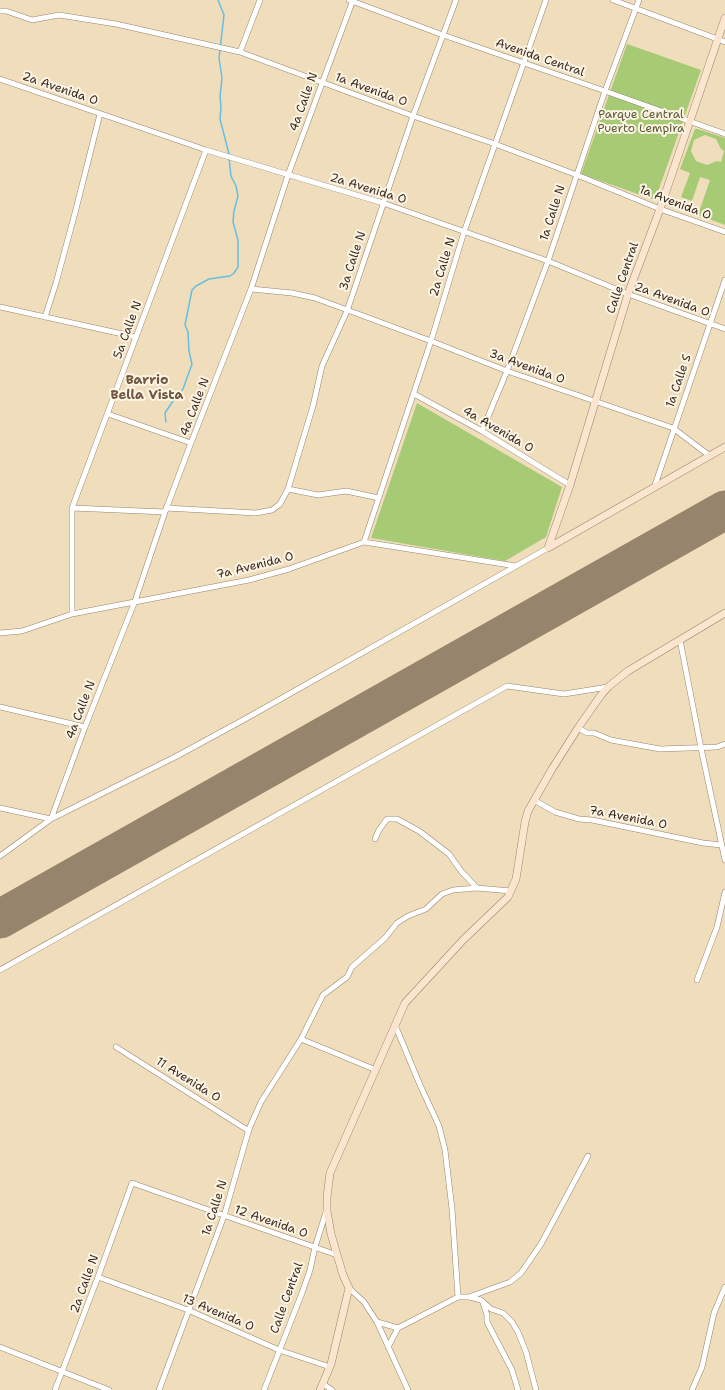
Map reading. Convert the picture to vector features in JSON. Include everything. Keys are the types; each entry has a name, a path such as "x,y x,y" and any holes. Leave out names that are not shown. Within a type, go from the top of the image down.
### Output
{"street":[{"path":"240,52 260,0"},
{"name":"Avenida Central","path":"352,0 443,35 524,62 725,134"},
{"name":"4a Calle N","path":"51,819 85,727 135,601 191,442 251,289 288,175 352,0"},
{"name":"3a Calle N","path":"72,508 256,513 272,510 280,504 288,488 313,406 322,366 346,311 413,116 456,0"},
{"name":"2a Calle N","path":"364,542 414,394 464,232 546,0"},
{"path":"613,0 721,41"},
{"name":"1a Calle N","path":"482,431 507,371 548,261 576,175 639,0"},
{"name":"1a Avenida O","path":"0,11 6,11 32,20 59,15 116,24 240,52 413,116 495,144 660,209 725,232"},
{"name":"Calle Central","path":"548,548 570,485 628,294 660,209 689,122 721,41 725,18"},
{"name":"2a Avenida O","path":"0,79 206,150 383,203 548,261 628,294 725,329"},
{"path":"45,317 75,213 100,114"},
{"name":"5a Calle N","path":"72,614 72,508 206,150"},
{"name":"1a Calle S","path":"653,489 725,280"},
{"name":"3a Avenida O","path":"251,289 292,293 315,298 507,371 673,428 710,456"},
{"path":"0,307 136,337"},
{"name":"4a Avenida O","path":"414,394 482,431 570,485"},
{"path":"108,414 191,442"},
{"path":"0,856 51,819 176,756 244,719 725,447"},
{"path":"288,488 318,495 346,491 379,498"},
{"name":"7a Avenida O","path":"0,633 22,631 72,614 249,580 289,569 364,542 516,566"},
{"path":"408,1390 377,1322 364,1302 349,1288 343,1275 326,1211 326,1197 330,1173 405,1003 463,940 508,897 516,879 528,811 578,728 608,687 628,671 725,613"},
{"path":"680,640 725,860"},
{"path":"1,971 507,686 564,694 608,687"},
{"path":"0,707 85,727"},
{"path":"578,728 587,733 594,733 611,740 660,749 718,747 725,744"},
{"name":"7a Avenida O","path":"534,800 555,812 579,819 592,820 703,843 722,845"},
{"path":"0,808 51,819"},
{"path":"375,839 379,830 387,819 397,819 419,831 449,854 461,871 477,888"},
{"name":"1a Calle N","path":"158,1390 224,1216 249,1130 261,1102 300,1039 323,995 347,977 352,967 386,938 397,923 408,916 426,909 442,894 453,890 477,888 511,891"},
{"path":"697,980 717,927 725,892"},
{"path":"395,1024 420,1085 439,1126 444,1146 449,1173 458,1297"},
{"path":"300,1039 376,1070"},
{"name":"11 Avenida O","path":"116,1047 249,1130"},
{"path":"388,1347 398,1328 458,1297 469,1297 498,1288 510,1282 520,1273 541,1244 588,1156"},
{"name":"2a Calle N","path":"55,1390 132,1184"},
{"name":"12 Avenida O","path":"132,1184 337,1254"},
{"name":"Calle Central","path":"264,1390 310,1270 326,1211"},
{"name":"13 Avenida O","path":"98,1277 188,1310 279,1350 330,1367"},
{"path":"692,1390 702,1367 714,1313 725,1287"},
{"path":"332,1390 321,1387 330,1367 349,1288"},
{"path":"469,1297 482,1302 491,1309 503,1313 512,1322 518,1332 526,1352 536,1390"},
{"path":"482,1302 487,1315 487,1322 512,1370 518,1390"},
{"path":"377,1322 398,1328"},
{"path":"0,1347 109,1390"}],"green space":[{"name":"Parque Central Puerto Lempira","path":"627,44 701,70 655,200 581,174"},
{"path":"695,129 725,138 725,225 698,215 710,180 700,177 692,201 681,197 690,173 680,169","holes":["705,135 716,139 721,149 724,151 721,162 717,161 707,165 696,161 691,151 694,140"]},
{"path":"417,403 562,487 546,537 505,561 371,538"}],"waterway":[{"path":"218,0 224,15 219,58 222,78 220,119 229,154"},
{"path":"166,422 165,413 183,389 192,364 189,351 188,332 185,325 192,290 209,279 230,276 238,267 238,240 233,222 238,196 236,186 231,176 229,158"}],"runway":[{"path":"0,919 725,510"}],"district":[{"name":"Barrio Bella Vista","path":"147,388"}]}
